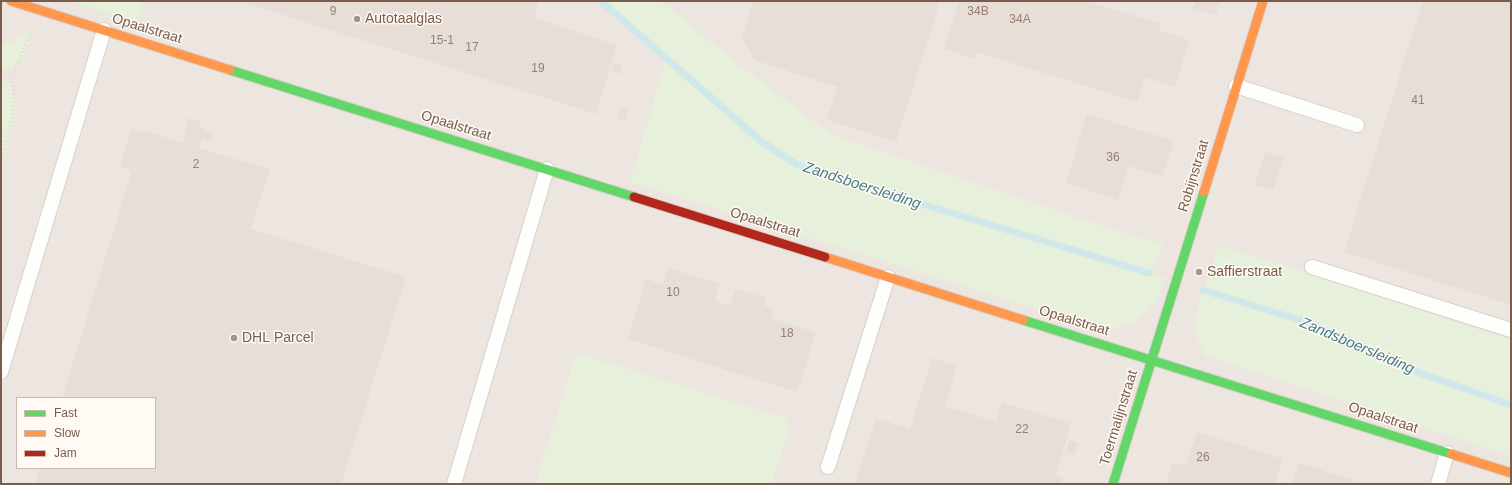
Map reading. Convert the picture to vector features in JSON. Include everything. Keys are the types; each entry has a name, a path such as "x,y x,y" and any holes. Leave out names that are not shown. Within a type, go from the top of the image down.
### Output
{"street":[{"name":"Opaalstraat","path":"11,1 1511,473"},
{"name":"Robijnstraat","path":"1151,360 1263,1"},
{"name":"Toermalijnstraat","path":"1113,484 1151,360"}],"lane":[{"path":"1,372 104,30"},
{"path":"1236,86 1357,125"},
{"path":"454,484 547,169"},
{"path":"1312,267 1511,330"},
{"path":"828,467 888,277"},
{"path":"1438,484 1447,453"}],"path":[{"path":"1,161 6,146 12,117 14,96 12,77 29,36 37,9"},
{"path":"1,74 12,77"}],"shaded area":[{"path":"1,1 1511,1 1511,484 1,484"}],"green space":[{"path":"72,1 144,1 136,23"},
{"path":"601,1 661,1 724,53 830,134 1087,221 1164,245 1149,273 1165,278 1157,301 1145,315 1133,323 1119,328 1097,328 630,182 666,59"},
{"path":"30,30 26,50 19,62 15,66 1,69 1,48"},
{"path":"1,78 11,85 17,105 7,149 1,166"},
{"path":"1219,246 1302,271 1511,340 1511,456 1204,356 1197,337 1195,322 1203,290"},
{"path":"576,353 785,418 789,430 771,484 535,484"}],"building":[{"path":"239,1 539,1 534,18 617,45 596,114"},
{"path":"753,1 940,1 896,142 827,120 838,87 754,60 742,38"},
{"path":"959,1 1086,1 1161,24 1159,30 1189,40 1175,87 1145,77 1137,102 977,52 975,59 944,49"},
{"path":"1196,1 1220,1 1219,3 1221,4 1220,7 1218,6 1216,15 1193,8"},
{"path":"1423,1 1511,1 1511,305 1344,252"},
{"path":"614,63 622,65 620,74 611,72"},
{"path":"621,106 629,109 626,121 617,118"},
{"path":"1087,114 1174,141 1162,176 1128,166 1118,200 1066,183"},
{"name":"DHL Parcel","path":"187,118 201,122 199,127 213,134 210,142 202,139 199,148 270,170 251,229 406,277 341,484 35,484 40,469 156,469 156,397 62,397 132,171 120,167 131,129 144,133 145,131 184,143"},
{"path":"1265,152 1283,157 1273,190 1254,185"},
{"path":"668,268 720,284 715,301 730,306 736,289 766,298 764,305 774,308 771,318 816,333 797,392 628,339 646,279 663,285"},
{"path":"932,358 957,366 945,406 996,422 1002,402 1071,424 1055,475 1063,477 1061,484 855,484 876,418 910,429"},
{"path":"1197,432 1283,459 1275,484 1166,484 1173,462 1186,466"},
{"path":"1069,440 1078,443 1074,455 1066,452"},
{"path":"1299,463 1364,484 1292,484"}],"waterway":[{"name":"Zandsboersleiding","path":"601,1 762,142 796,164 835,179 1149,273"},
{"name":"Zandsboersleiding","path":"1203,290 1306,322 1420,373 1511,405"}],"traffic: fast":[{"path":"230,70 634,197"},
{"path":"1113,484 1204,192"},
{"path":"1023,320 1451,454"}],"traffic: slow":[{"path":"11,1 230,70"},
{"path":"1204,192 1263,1"},
{"path":"825,257 1023,320"},
{"path":"1451,454 1511,473"}],"traffic: jam":[{"path":"634,197 825,257"}],"place":[{"name":"Autotaalglas","path":"357,19"},
{"name":"Saffierstraat","path":"1199,272"},
{"name":"DHL Parcel","path":"234,338"}]}
